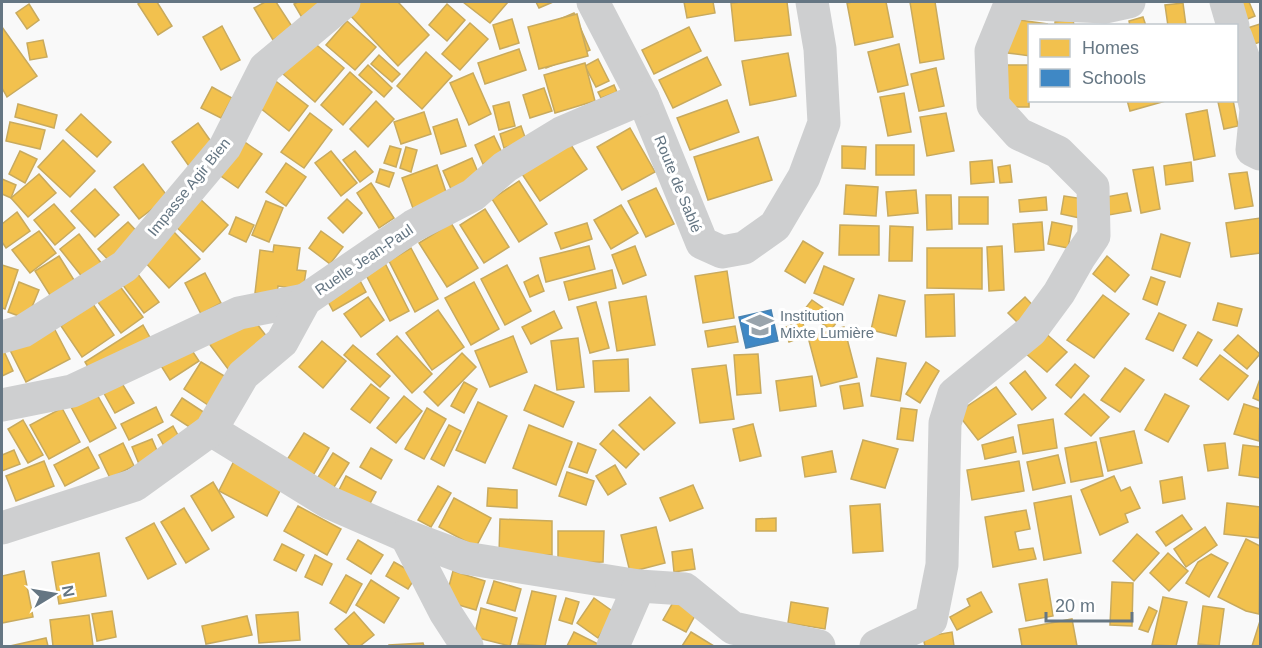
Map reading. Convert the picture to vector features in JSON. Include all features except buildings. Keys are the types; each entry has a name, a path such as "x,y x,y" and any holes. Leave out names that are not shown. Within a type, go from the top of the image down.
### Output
{"street":[{"name":"Impasse Agir Bien","path":"2,337 23,331 125,266 225,147 265,68 344,2"},
{"name":"Route de Sablé","path":"593,2 643,98 702,243 723,252 744,248 775,226 804,177 824,123 820,49 812,2"},
{"path":"876,646 931,620 942,565 945,423 954,394 1031,331 1059,293 1094,237 1093,186 1058,152 1018,134 993,105 991,51 1011,2 1106,7 1129,2"},
{"path":"1226,2 1232,24"},
{"path":"1238,43 1246,65 1256,109 1252,150 1260,154"},
{"name":"Ruelle Jean-Paul","path":"2,528 135,485 211,430 243,375 282,342 305,300 413,226 472,195 505,166 561,133 643,98"},
{"path":"2,405 72,391 239,313 305,300"},
{"path":"211,430 328,502 406,536 465,558 639,586 685,589 733,628 819,646"},
{"path":"406,536 445,612 467,646"},
{"path":"613,646 639,586"}],"place":[{"name":"Institution Mixte Lumière","path":"760,325"}]}
